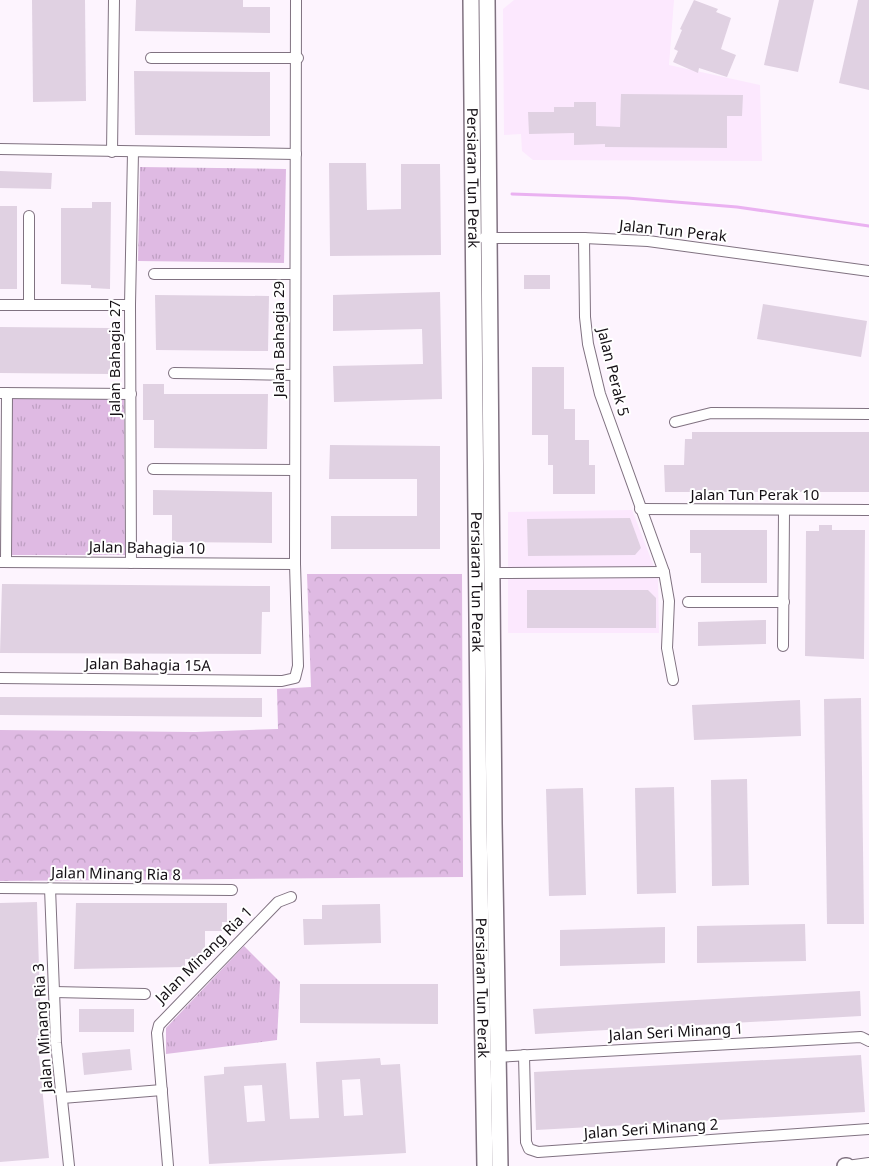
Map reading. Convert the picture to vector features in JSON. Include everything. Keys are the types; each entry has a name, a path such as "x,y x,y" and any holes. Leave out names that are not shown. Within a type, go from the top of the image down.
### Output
{"street":[{"path":"112,152 114,0"},
{"name":"Jalan Bahagia 29","path":"295,678 298,666 294,564 294,274 298,58 296,0"},
{"name":"Persiaran Tun Perak","path":"471,0 483,1057 493,1166"},
{"name":"Persiaran Tun Perak","path":"487,0 498,1057 493,1166"},
{"path":"487,20 499,0"},
{"path":"150,58 298,58"},
{"path":"0,149 296,154"},
{"name":"Jalan Bahagia 27","path":"131,563 130,305 133,152"},
{"path":"29,216 29,305"},
{"name":"Jalan Tun Perak","path":"473,238 584,238 648,241 869,271"},
{"name":"Jalan Perak 5","path":"584,238 588,344 600,394 664,572 668,601 667,648 672,680"},
{"path":"154,274 294,274"},
{"path":"0,305 130,305"},
{"path":"174,373 294,375"},
{"path":"3,562 3,393 131,394"},
{"path":"675,422 712,413 869,414"},
{"path":"153,469 295,470"},
{"name":"Jalan Tun Perak 10","path":"640,509 869,510"},
{"path":"783,646 784,510"},
{"name":"Jalan Bahagia 10","path":"3,562 294,564"},
{"path":"492,573 664,572"},
{"path":"688,602 784,602"},
{"name":"Jalan Bahagia 15A","path":"0,678 282,681 295,678"},
{"name":"Jalan Minang Ria 8","path":"0,888 232,890"},
{"name":"Jalan Minang Ria 3","path":"50,888 56,1043 69,1166"},
{"name":"Jalan Minang Ria 1","path":"168,1166 157,1033 159,1025 278,902 290,897"},
{"path":"54,992 145,994"},
{"name":"Jalan Seri Minang 1","path":"483,1057 861,1037 869,1041"},
{"name":"Jalan Seri Minang 2","path":"524,1056 526,1142 529,1149 538,1152 869,1129"},
{"path":"62,1098 162,1090"},
{"path":"846,1166 869,1163"}],"shaded area":[{"path":"514,0 674,0 669,65 760,85 762,161 533,160 522,151 521,134 504,135 503,9"},
{"path":"632,510 658,577 659,633 508,633 508,512"}],"green space":[{"path":"140,167 286,169 284,263 138,261"},
{"path":"11,394 124,396 125,555 11,555"},
{"path":"307,574 462,574 463,877 0,881 0,730 195,732 278,729 277,689 311,687"},
{"path":"244,946 280,982 277,1040 166,1054 166,1028"}],"building":[{"path":"32,0 85,0 86,101 33,102"},
{"path":"136,0 243,0 243,7 270,7 270,33 135,31"},
{"path":"694,0 718,9 716,12 731,18 721,49 736,55 727,77 699,68 698,73 673,62 678,51 674,49 682,30 680,29"},
{"path":"779,0 814,0 798,72 764,65"},
{"path":"858,0 869,0 869,90 839,83"},
{"path":"134,71 270,72 270,136 135,135"},
{"path":"621,94 743,95 742,116 727,116 727,148 605,147 605,144 574,145 574,133 529,134 528,112 554,112 554,107 574,107 574,102 596,102 596,126 620,127"},
{"path":"329,163 366,163 367,210 401,209 401,164 440,164 441,255 330,256"},
{"path":"0,171 52,173 51,189 0,188"},
{"path":"92,202 111,202 110,289 91,288 91,285 61,284 61,208 92,208"},
{"path":"0,206 17,206 17,289 0,289"},
{"path":"524,275 550,275 550,289 524,289"},
{"path":"440,292 442,399 334,402 333,366 423,364 422,329 333,331 333,295"},
{"path":"155,295 269,296 268,351 156,350"},
{"path":"763,304 867,321 861,357 757,339"},
{"path":"0,327 110,328 110,374 0,373"},
{"path":"532,367 564,367 564,409 575,409 575,440 589,440 589,465 595,465 595,494 553,494 553,465 548,465 548,435 532,435"},
{"path":"143,384 164,384 164,394 268,394 267,449 154,448 154,420 143,420"},
{"path":"692,432 869,432 869,492 665,492 664,465 684,465 685,439 692,439"},
{"path":"330,445 440,446 440,549 331,549 331,516 417,516 417,479 329,479"},
{"path":"153,490 272,492 272,543 172,542 172,515 153,515"},
{"path":"630,518 641,548 635,555 528,556 527,519"},
{"path":"819,525 832,525 832,530 865,530 864,659 805,656 806,531 819,531"},
{"path":"690,530 767,530 767,583 701,583 701,553 690,553"},
{"path":"2,584 270,586 270,612 262,612 261,654 0,653"},
{"path":"527,590 648,590 656,598 656,628 527,628"},
{"path":"766,620 766,644 698,646 698,622"},
{"path":"0,697 262,698 262,717 0,715"},
{"path":"861,698 864,924 827,924 824,699"},
{"path":"800,700 801,736 694,740 692,705"},
{"path":"747,779 749,885 712,886 711,780"},
{"path":"674,787 676,893 637,894 635,788"},
{"path":"583,788 586,895 549,896 546,789"},
{"path":"37,902 41,1035 37,1035 49,1158 0,1162 0,903"},
{"path":"76,903 227,903 227,922 222,922 222,931 205,931 205,953 198,953 198,959 185,959 185,967 74,969"},
{"path":"380,904 381,943 304,945 303,919 322,919 322,905"},
{"path":"805,924 806,961 697,963 697,926"},
{"path":"665,927 665,963 560,966 560,930"},
{"path":"300,984 438,984 438,1024 300,1023"},
{"path":"860,991 861,1016 535,1034 533,1009"},
{"path":"79,1009 134,1009 134,1032 79,1032"},
{"path":"130,1049 132,1070 84,1075 82,1053"},
{"path":"861,1055 865,1112 536,1130 534,1072"},
{"path":"380,1058 381,1065 400,1064 406,1153 209,1164 204,1076 224,1074 224,1067 286,1063 290,1119 319,1118 316,1062","holes":["360,1079 363,1115 344,1116 342,1080","262,1085 265,1121 247,1122 244,1086"]}],"waterway":[{"path":"512,194 627,198 737,207 869,226"}]}
